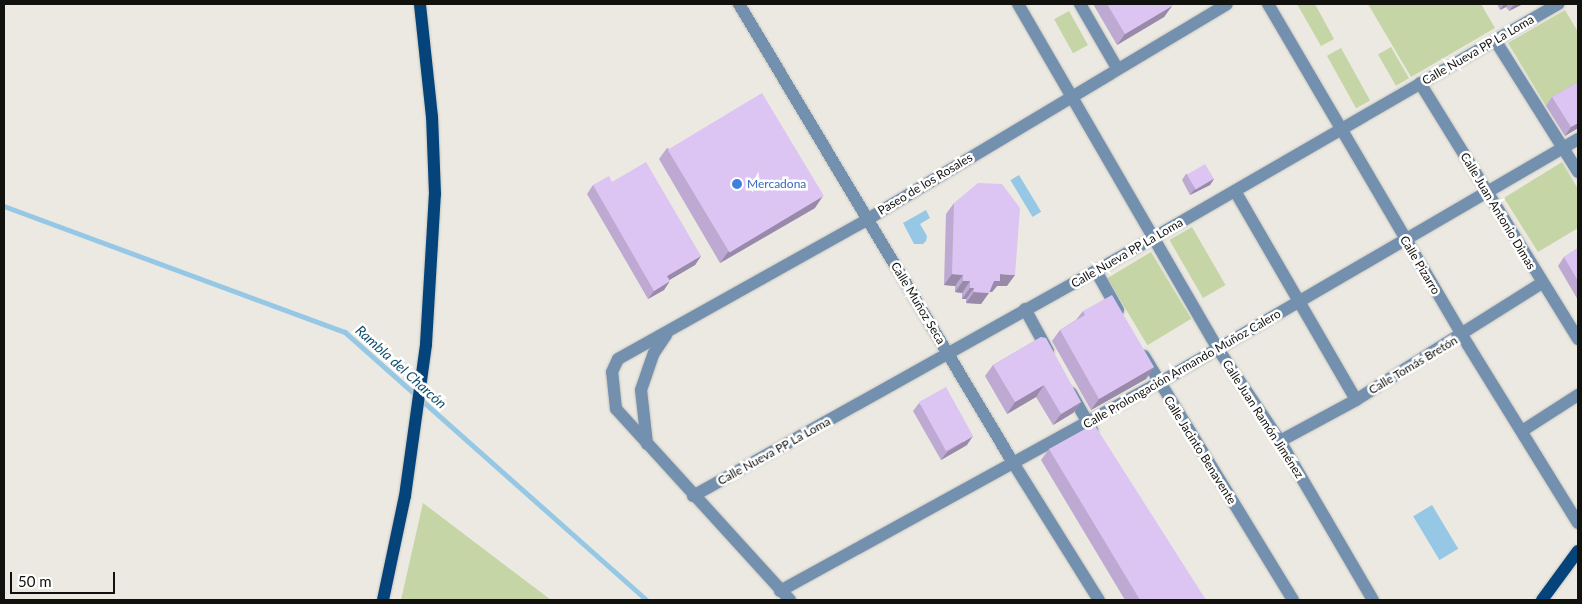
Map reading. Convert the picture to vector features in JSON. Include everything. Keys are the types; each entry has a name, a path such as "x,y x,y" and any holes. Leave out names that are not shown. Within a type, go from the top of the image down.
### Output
{"main road":[{"path":"383,600 404,496 426,344 435,194 432,118 420,4"},
{"path":"1542,600 1578,551"}],"street":[{"name":"Calle Muñoz Seca","path":"739,4 1012,461 1099,600"},
{"name":"Calle Juan Ramón Jiménez","path":"1018,4 1155,237 1218,349 1280,441 1373,600"},
{"path":"1080,4 1117,68"},
{"name":"Paseo de los Rosales","path":"647,446 613,402 612,372 618,359 868,219 1117,68 1227,4"},
{"name":"Calle Pizarro","path":"1268,4 1462,335 1578,523"},
{"name":"Calle Nueva PP La Loma","path":"693,496 1096,271 1558,4"},
{"path":"1495,40 1578,172"},
{"name":"Calle Juan Antonio Dimas","path":"1420,83 1578,339"},
{"name":"Calle Prolongación Armando Muñoz Calero","path":"780,591 1012,461 1088,423 1159,383 1405,239 1488,193 1578,138"},
{"path":"1235,191 1356,400"},
{"path":"1096,271 1125,323"},
{"name":"Calle Tomás Bretón","path":"1280,441 1356,400 1542,283"},
{"path":"1026,309 1054,362"},
{"path":"667,333 654,353 642,390 641,409 647,446 790,600"},
{"name":"Calle Jacinto Benavente","path":"1135,340 1159,383 1293,600"},
{"path":"1064,379 1099,440"},
{"path":"1522,431 1578,395"}],"green space":[{"path":"1297,4 1315,4 1334,39 1321,46"},
{"path":"1368,4 1481,4 1495,28 1411,77"},
{"path":"1565,10 1578,32 1578,87 1546,106 1508,43"},
{"path":"1069,11 1088,45 1073,53 1054,19"},
{"path":"1391,47 1409,78 1396,86 1378,54"},
{"path":"1341,48 1370,100 1356,108 1327,56"},
{"path":"1562,162 1578,189 1578,228 1538,252 1504,198"},
{"path":"1192,227 1226,285 1203,298 1169,240"},
{"path":"1151,252 1191,319 1147,345 1107,278"},
{"path":"423,503 551,600 401,600"}],"water":[{"path":"1019,175 1041,212 1033,217 1010,180"},
{"path":"926,210 930,218 920,224 927,236 926,241 923,244 914,244 903,223"},
{"path":"1432,505 1458,549 1439,560 1413,516"}],"building":[{"path":"1107,4 1171,4 1172,6 1125,34"},
{"path":"1578,82 1578,123 1571,127 1552,97"},
{"name":"Mercadona","path":"762,93 824,196 730,253 668,150"},
{"path":"646,162 701,256 667,276 670,281 654,291 593,185 609,176 612,182"},
{"path":"1205,164 1214,179 1196,189 1187,175"},
{"path":"978,183 1002,184 1020,208 1015,275 1000,274 1000,281 994,281 989,293 974,292 974,288 970,288 970,281 963,281 963,275 952,274 954,203"},
{"path":"1578,248 1578,281 1564,257"},
{"path":"1112,295 1154,367 1099,399 1060,330 1085,315 1083,311"},
{"path":"1041,337 1046,338 1081,402 1061,414 1044,385 1015,402 993,365"},
{"path":"946,387 973,436 946,451 919,402"},
{"path":"1094,424 1206,600 1140,600 1049,449"}],"waterway":[{"name":"Rambla del Charcón","path":"4,206 345,332 647,600"}],"place":[{"name":"Mercadona","path":"737,184"}]}
